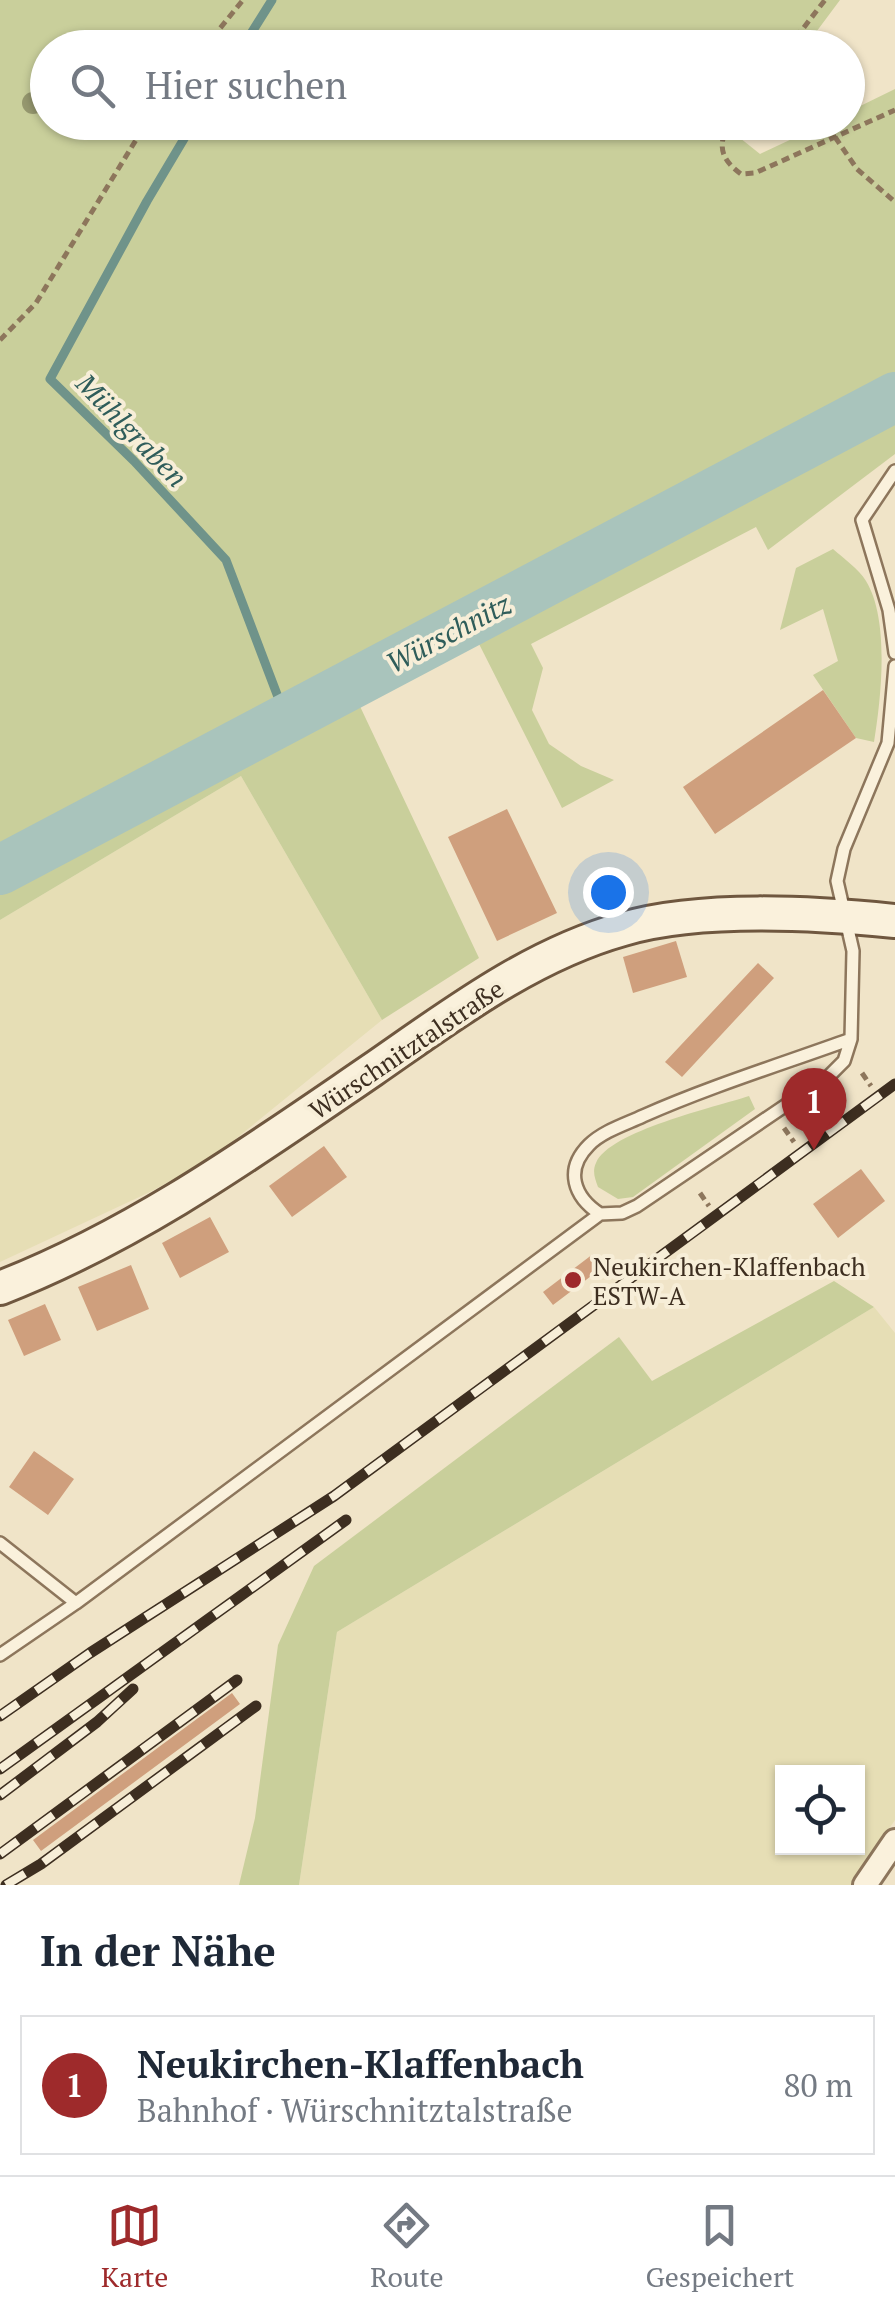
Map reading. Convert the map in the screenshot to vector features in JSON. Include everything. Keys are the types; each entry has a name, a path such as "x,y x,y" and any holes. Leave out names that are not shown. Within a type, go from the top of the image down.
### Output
{"main road":[{"name":"Würschnitztalstraße","path":"0,1288 129,1230 216,1176 488,991 623,929 697,916 846,916 895,921"}],"street":[{"path":"865,1885 895,1840"}],"lane":[{"path":"895,471 862,520 888,610 895,653"},
{"path":"0,1655 76,1603 600,1214 622,1213 637,1206 828,1076 844,1061 852,1039 853,951 836,881 844,849 888,742 895,666"},
{"path":"600,1214 582,1203 575,1185 576,1168 588,1146 663,1108 852,1039"},
{"path":"0,1542 76,1603"}],"path":[{"path":"219,30 243,0"},
{"path":"802,30 825,0"},
{"path":"865,124 895,110"},
{"path":"0,340 36,303 136,140"},
{"path":"721,140 721,152 741,174 755,173 828,140"},
{"path":"837,140 858,169 895,202"},
{"path":"862,1073 871,1086"},
{"path":"700,1193 709,1206"}],"shaded area":[{"path":"241,776 382,1020 211,1159 0,1262 0,920"},
{"path":"874,1307 895,1333 895,1820 851,1885 299,1885 337,1632"}],"green space":[{"path":"0,0 840,0 818,30 30,30 30,140 742,140 760,154 790,140 865,140 865,104 895,89 895,454 768,550 756,527 531,644 543,668 532,710 549,744 581,766 614,780 562,808 475,636 357,700 479,958 382,1020 241,776 0,920"},
{"path":"833,549 855,568 874,597 881,638 881,682 874,742 856,738 813,675 838,661 823,609 780,630 796,568"},
{"path":"749,1096 755,1109 633,1197 618,1199 598,1187 596,1163 605,1151 621,1141 665,1122"},
{"path":"834,1281 874,1307 337,1632 299,1885 239,1885 255,1818 278,1645 314,1566 619,1337 652,1381"}],"building":[{"path":"823,690 856,738 715,834 683,787"},
{"path":"507,809 557,913 497,941 448,837"},
{"path":"676,941 687,977 633,993 623,957"},
{"path":"758,963 774,978 682,1077 665,1062"},
{"path":"324,1146 347,1177 292,1217 269,1186"},
{"path":"861,1169 885,1201 838,1238 813,1204"},
{"path":"210,1217 229,1252 180,1278 162,1243"},
{"name":"Neukirchen-Klaffenbach ESTW-A","path":"593,1254 603,1267 553,1305 543,1292"},
{"path":"131,1265 149,1309 97,1331 78,1287"},
{"path":"45,1304 61,1340 24,1356 8,1320"},
{"path":"34,1451 74,1479 48,1515 9,1487"},
{"path":"232,1693 240,1704 41,1851 33,1840"}],"waterway":[{"name":"Mühlgraben","path":"253,30 272,0"},
{"name":"Mühlgraben","path":"183,140 50,379 134,461 226,560 286,718"},
{"name":"Würschnitz","path":"0,870 895,397"}],"railway":[{"path":"0,1716 90,1653 334,1496 895,1084"},
{"path":"0,1769 346,1520"},
{"path":"0,1854 237,1680"},
{"path":"0,1795 97,1722 133,1689"},
{"path":"6,1885 41,1864 256,1706"}],"place":[{"name":"Neukirchen-Klaffenbach","path":"814,1150"},
{"name":"Neukirchen-Klaffenbach ESTW-A","path":"573,1280"}]}
